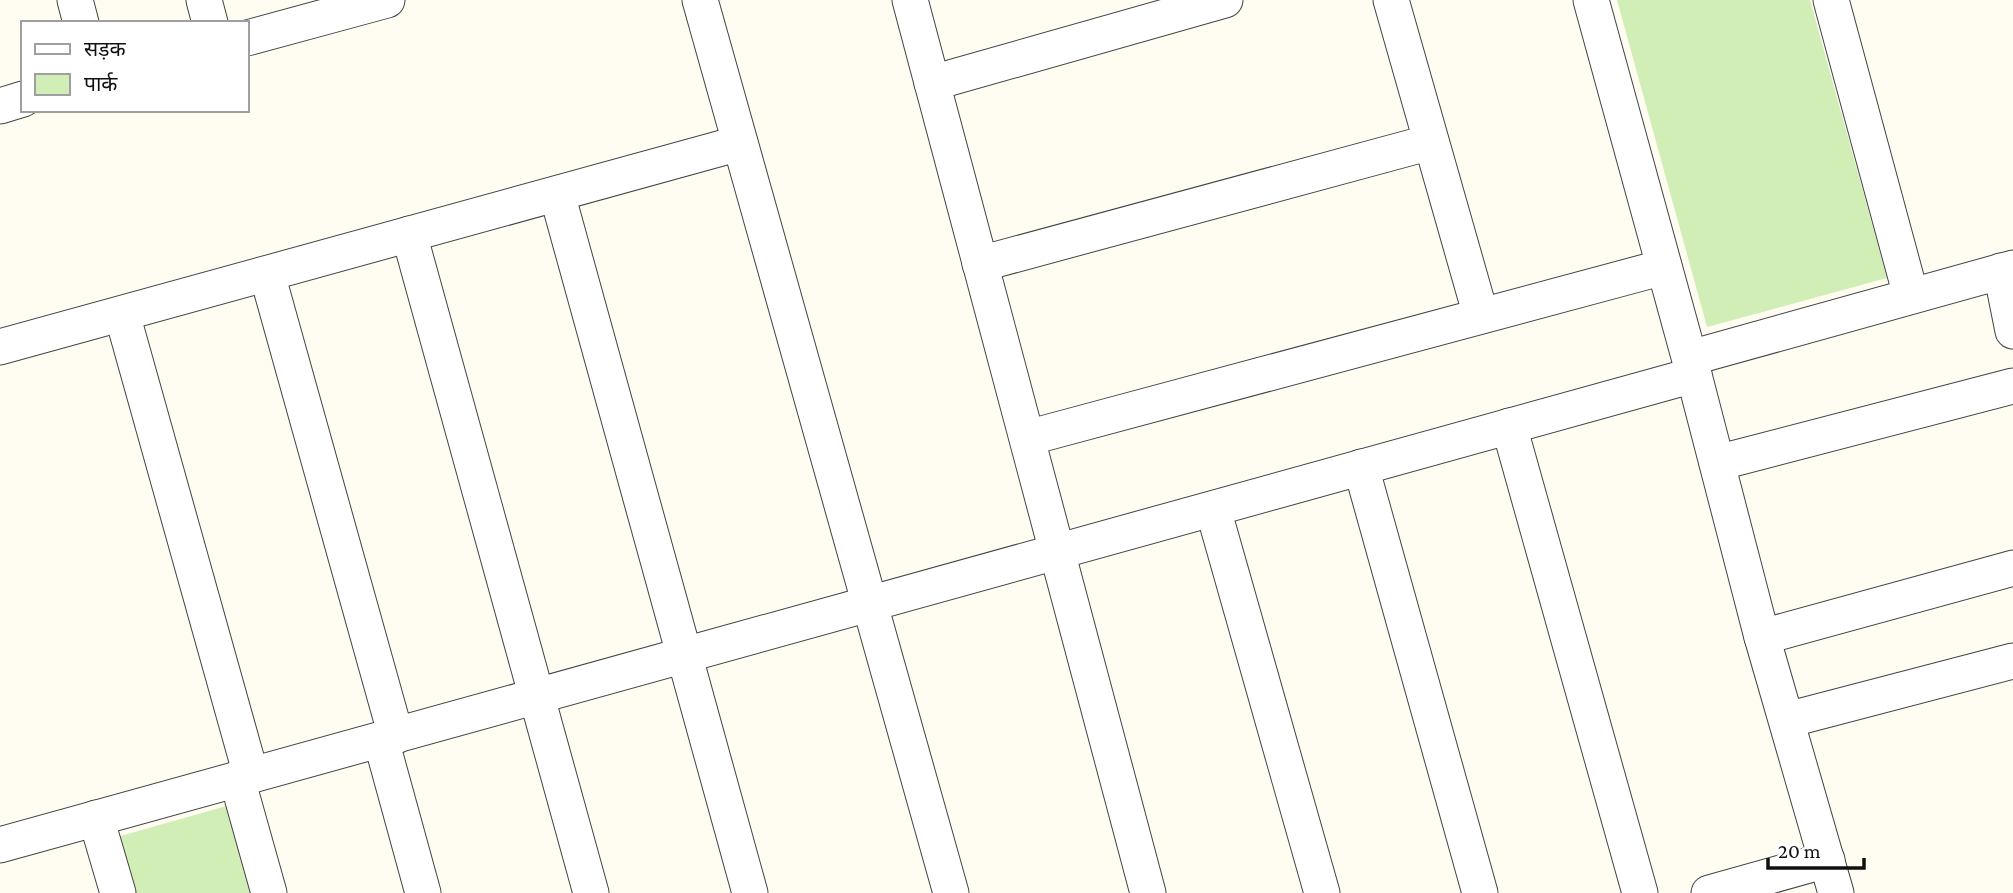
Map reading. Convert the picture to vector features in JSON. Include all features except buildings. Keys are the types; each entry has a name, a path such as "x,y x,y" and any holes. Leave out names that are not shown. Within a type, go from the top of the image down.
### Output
{"street":[{"path":"75,0 80,21"},
{"path":"204,0 209,21"},
{"path":"248,38 387,0"},
{"path":"700,0 951,893"},
{"path":"910,0 1148,893"},
{"path":"932,83 1225,0"},
{"path":"1391,0 1481,316"},
{"path":"1591,0 1692,367 1762,636 1836,893"},
{"path":"1831,0 1911,296"},
{"path":"0,106 21,100"},
{"path":"981,264 1431,142"},
{"path":"0,347 740,143"},
{"path":"557,194 750,893"},
{"path":"410,234 591,893"},
{"path":"1027,438 1664,267"},
{"path":"0,845 1510,426 1911,296 2007,270 2013,331"},
{"path":"267,274 389,738 423,893"},
{"path":"122,314 244,777 269,893"},
{"path":"1717,463 2013,386"},
{"path":"1510,426 1640,893"},
{"path":"1361,467 1480,893"},
{"path":"1213,509 1322,893"},
{"path":"1762,636 2013,568"},
{"path":"1787,720 2013,661"},
{"path":"96,818 118,893"},
{"path":"1709,893 1828,860"}],"green space":[{"path":"1617,0 1810,0 1887,278 1707,327"},
{"path":"230,805 255,893 133,893 117,837"}]}
